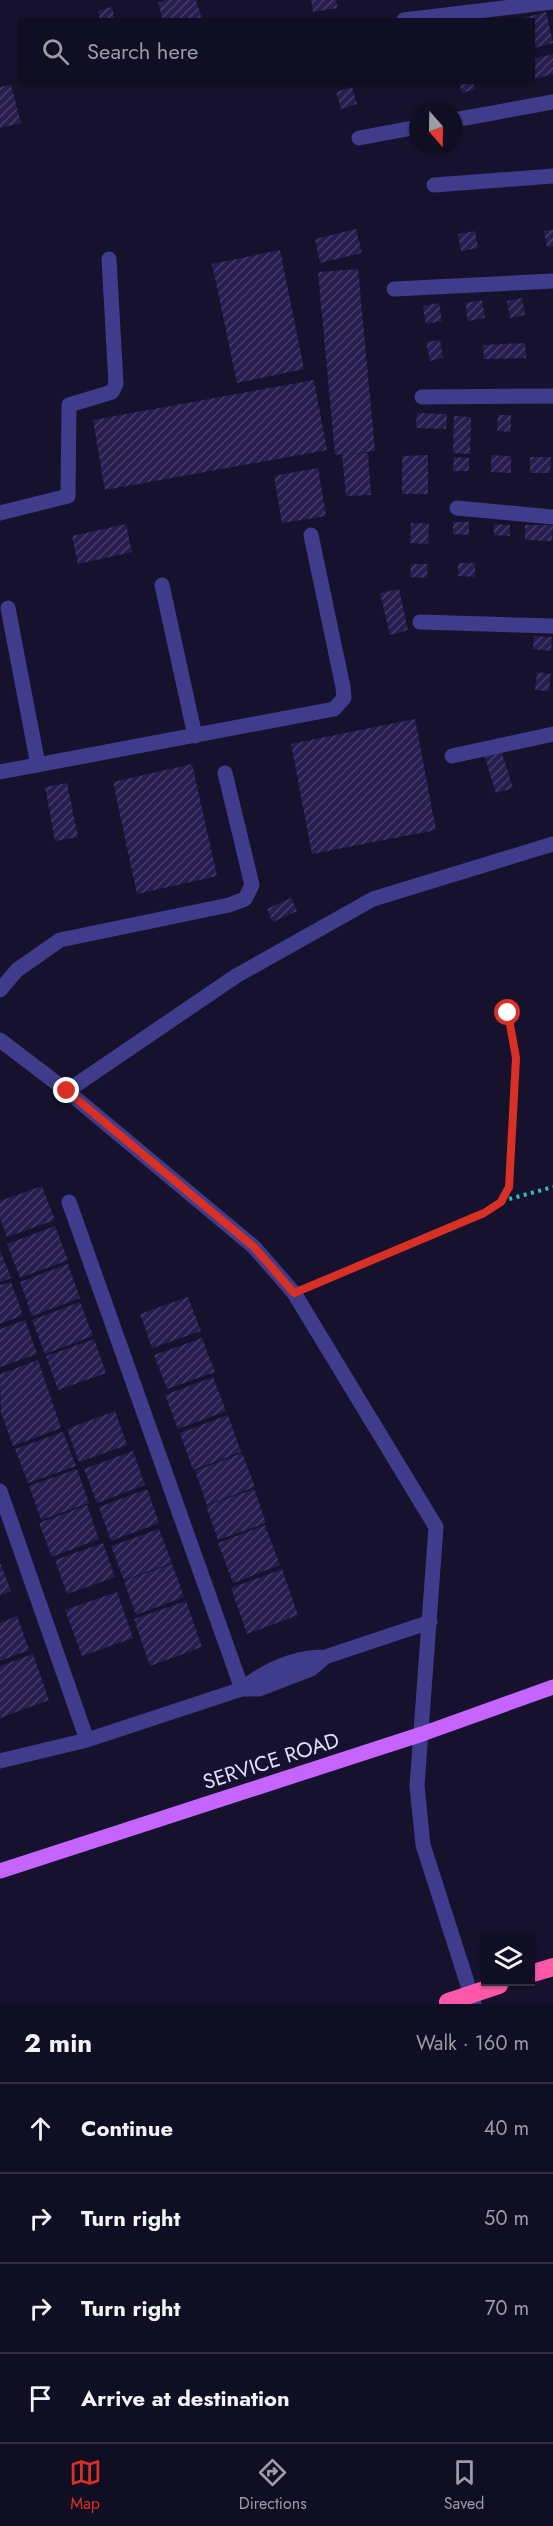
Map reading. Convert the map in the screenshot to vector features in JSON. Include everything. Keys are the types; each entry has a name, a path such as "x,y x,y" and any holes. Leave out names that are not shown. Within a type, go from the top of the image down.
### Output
{"highway":[{"path":"535,1973 553,1967"},
{"path":"445,2003 495,1986"}],"main road":[{"name":"SERVICE ROAD","path":"0,1871 422,1734 553,1687"}],"street":[{"path":"421,18 553,2"},
{"path":"463,118 553,102"},
{"path":"359,138 409,129"},
{"path":"434,185 553,176"},
{"path":"0,513 68,496 69,405 111,392 116,384 109,259"},
{"path":"394,290 553,280"},
{"path":"422,397 553,396"},
{"path":"457,508 553,517"},
{"path":"0,772 333,709 344,698 311,535"},
{"path":"162,585 195,736"},
{"path":"8,608 38,765"},
{"path":"420,622 553,626"},
{"path":"452,756 553,734"},
{"path":"0,990 17,970 60,940 230,905 245,899 252,885 225,773"},
{"path":"67,1091 236,976 373,899 553,844"},
{"path":"0,1040 67,1091 254,1247 294,1293 436,1527 417,1786 423,1845 474,2004"},
{"path":"69,1202 242,1689"},
{"path":"0,1491 87,1740"},
{"path":"0,1761 87,1740 242,1689 260,1675 306,1657 325,1657 430,1622"}],"path":[{"path":"501,1202 509,1187 516,1058 508,1013"},
{"path":"294,1293 484,1213 501,1202 553,1187"}],"building":[{"path":"166,0 196,0 201,18 162,18 158,3"},
{"path":"311,0 336,0 338,8 313,12"},
{"path":"112,7 115,18 100,18 98,11"},
{"path":"546,12 553,43 535,48 535,18 523,18"},
{"path":"553,54 553,74 535,79 535,59"},
{"path":"460,84 474,84 475,89 462,93"},
{"path":"11,85 21,123 0,128 0,87"},
{"path":"352,87 357,104 341,109 336,92"},
{"path":"356,229 362,253 320,263 315,239"},
{"path":"553,230 553,246 547,247 544,231"},
{"path":"475,231 478,248 461,251 458,234"},
{"path":"280,250 304,369 237,383 212,264"},
{"path":"358,269 375,451 349,454 368,453 371,495 346,496 342,454 335,455 318,272"},
{"path":"522,298 525,315 510,318 507,301"},
{"path":"482,300 485,318 468,321 465,303"},
{"path":"439,303 442,321 426,324 423,306"},
{"path":"440,340 443,358 430,361 426,342"},
{"path":"525,343 526,358 484,359 483,345"},
{"path":"314,380 327,450 105,490 93,420"},
{"path":"417,413 447,414 446,429 416,428"},
{"path":"498,415 511,415 511,432 497,431"},
{"path":"454,416 471,417 470,454 453,453"},
{"path":"428,455 428,494 402,494 402,456"},
{"path":"491,455 511,456 511,473 491,472"},
{"path":"454,457 469,458 469,471 453,471"},
{"path":"530,457 551,457 550,473 530,473"},
{"path":"318,468 326,516 282,523 274,476"},
{"path":"453,522 469,522 469,535 453,534"},
{"path":"411,523 429,523 428,544 410,543"},
{"path":"126,524 132,552 78,564 72,536"},
{"path":"494,524 510,525 510,536 494,535"},
{"path":"525,525 553,525 552,541 525,540"},
{"path":"458,563 475,563 475,577 458,576"},
{"path":"411,564 428,564 427,578 410,577"},
{"path":"399,589 408,630 390,635 380,593"},
{"path":"534,636 552,637 551,651 533,649"},
{"path":"537,672 551,674 549,691 535,690"},
{"path":"415,719 436,830 312,854 291,744"},
{"path":"501,750 513,788 496,793 484,755"},
{"path":"192,764 217,876 137,894 113,782"},
{"path":"67,783 78,837 55,841 45,787"},
{"path":"291,898 297,911 273,922 267,909"},
{"path":"42,1186 55,1220 7,1237 0,1218 0,1201"},
{"path":"55,1226 68,1260 20,1278 7,1244"},
{"path":"0,1250 11,1278 0,1282"},
{"path":"68,1264 80,1298 32,1316 20,1282"},
{"path":"11,1282 23,1315 0,1324 0,1285"},
{"path":"188,1297 201,1331 152,1348 140,1314"},
{"path":"80,1302 93,1336 45,1354 32,1320"},
{"path":"25,1320 37,1354 0,1367 0,1329"},
{"path":"202,1338 215,1372 167,1389 154,1355"},
{"path":"94,1339 106,1373 58,1390 46,1356"},
{"path":"38,1360 61,1428 13,1446 1,1412 0,1374"},
{"path":"213,1377 226,1411 178,1429 165,1395"},
{"path":"115,1411 127,1445 79,1462 67,1429"},
{"path":"228,1415 241,1452 193,1470 180,1433"},
{"path":"63,1432 76,1466 28,1483 15,1449"},
{"path":"133,1451 145,1485 97,1503 84,1469"},
{"path":"242,1453 255,1487 207,1505 195,1471"},
{"path":"77,1469 89,1503 41,1520 29,1486"},
{"path":"147,1489 159,1523 111,1541 99,1507"},
{"path":"254,1489 266,1523 218,1540 206,1506"},
{"path":"87,1505 99,1539 52,1557 39,1523"},
{"path":"265,1525 280,1565 233,1583 218,1543"},
{"path":"159,1529 172,1563 124,1580 111,1546"},
{"path":"103,1543 115,1577 67,1594 55,1560"},
{"path":"0,1562 11,1591 0,1595"},
{"path":"172,1564 184,1597 136,1615 124,1581"},
{"path":"282,1569 298,1615 247,1634 231,1588"},
{"path":"117,1592 133,1638 82,1656 65,1610"},
{"path":"186,1601 202,1647 150,1666 134,1619"},
{"path":"17,1616 29,1650 0,1661 0,1623"},
{"path":"33,1654 49,1700 0,1718 0,1666"}],"route":[{"path":"67,1091 254,1247 294,1293 484,1213 501,1202 509,1187 514,1120 516,1058 508,1013"}]}
